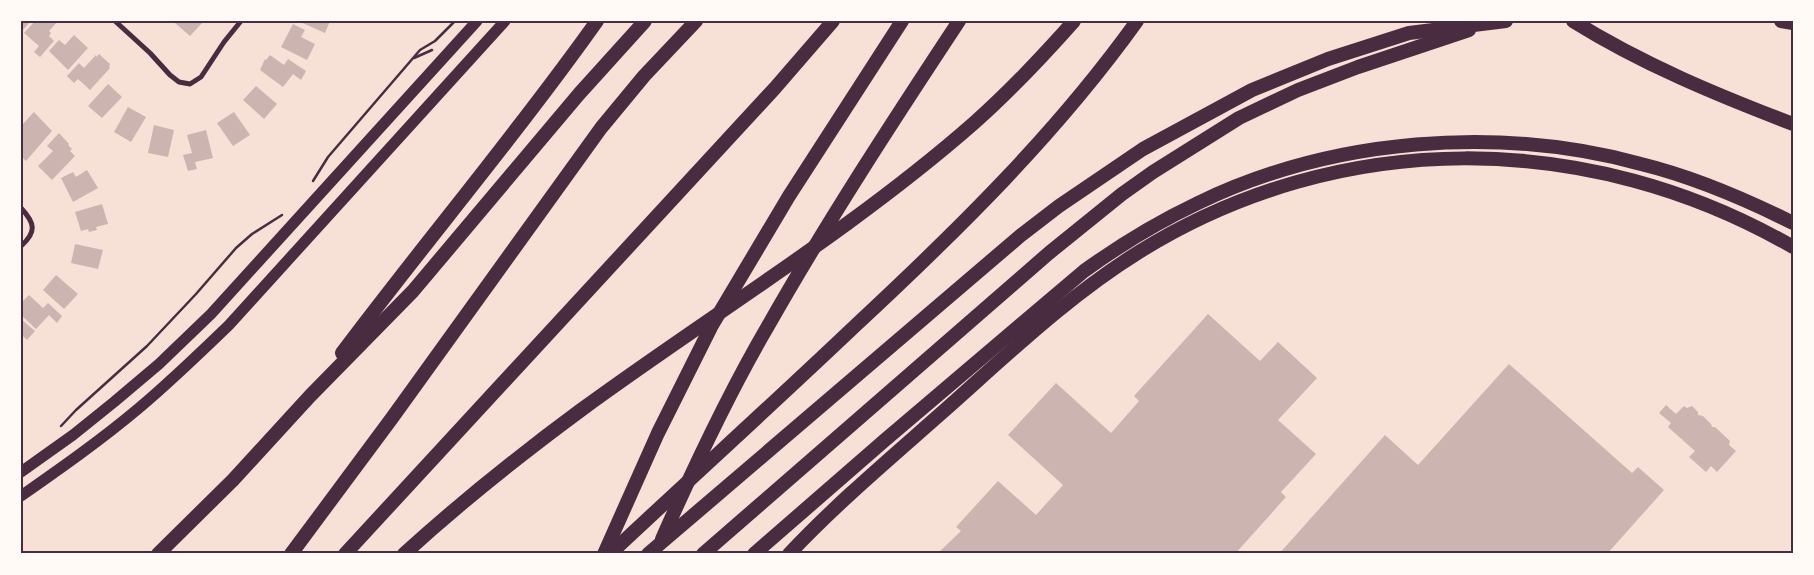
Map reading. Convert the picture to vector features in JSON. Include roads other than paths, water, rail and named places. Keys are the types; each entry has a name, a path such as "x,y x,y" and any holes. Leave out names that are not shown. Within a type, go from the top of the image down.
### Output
{"highway":[{"path":"310,396 380,302 476,183 597,21"},
{"path":"158,554 233,480 310,396 413,291 579,94 646,21"},
{"path":"291,554 392,418 601,128 644,76 696,21"},
{"path":"345,554 776,88 833,21"},
{"path":"604,554 658,433 711,327 789,196 902,21"},
{"path":"656,554 683,492 766,327 835,212 959,21"},
{"path":"404,554 454,509 582,410 891,190 975,122 1017,82 1074,21"},
{"path":"610,554 918,267 1003,182 1069,109 1137,21"},
{"path":"648,554 1020,236 1059,206 1143,149 1252,90 1328,59 1409,33 1506,21"},
{"path":"1573,21 1637,58 1726,98 1793,124"},
{"path":"1781,21 1793,23"},
{"path":"703,554 1049,253 1122,194 1153,172 1239,118 1298,90 1358,67 1484,25"},
{"path":"754,554 952,382 1084,271 1119,246 1183,210 1243,184 1280,171 1348,154 1426,143 1528,144 1587,152 1649,166 1682,176 1759,206 1793,223"},
{"path":"790,554 850,493 1061,308 1138,252 1182,228 1252,196 1354,168 1397,161 1440,158 1511,159 1622,177 1668,190 1717,208 1793,247"}],"main road":[{"path":"21,472 114,402 159,364 211,314 277,244 477,21"},
{"path":"21,496 81,454 138,409 229,325 505,21"}],"street":[{"path":"116,21 170,75 179,82 190,84 201,78 224,42 241,21"},
{"path":"21,208 31,218 33,229 28,240 21,246"}]}
